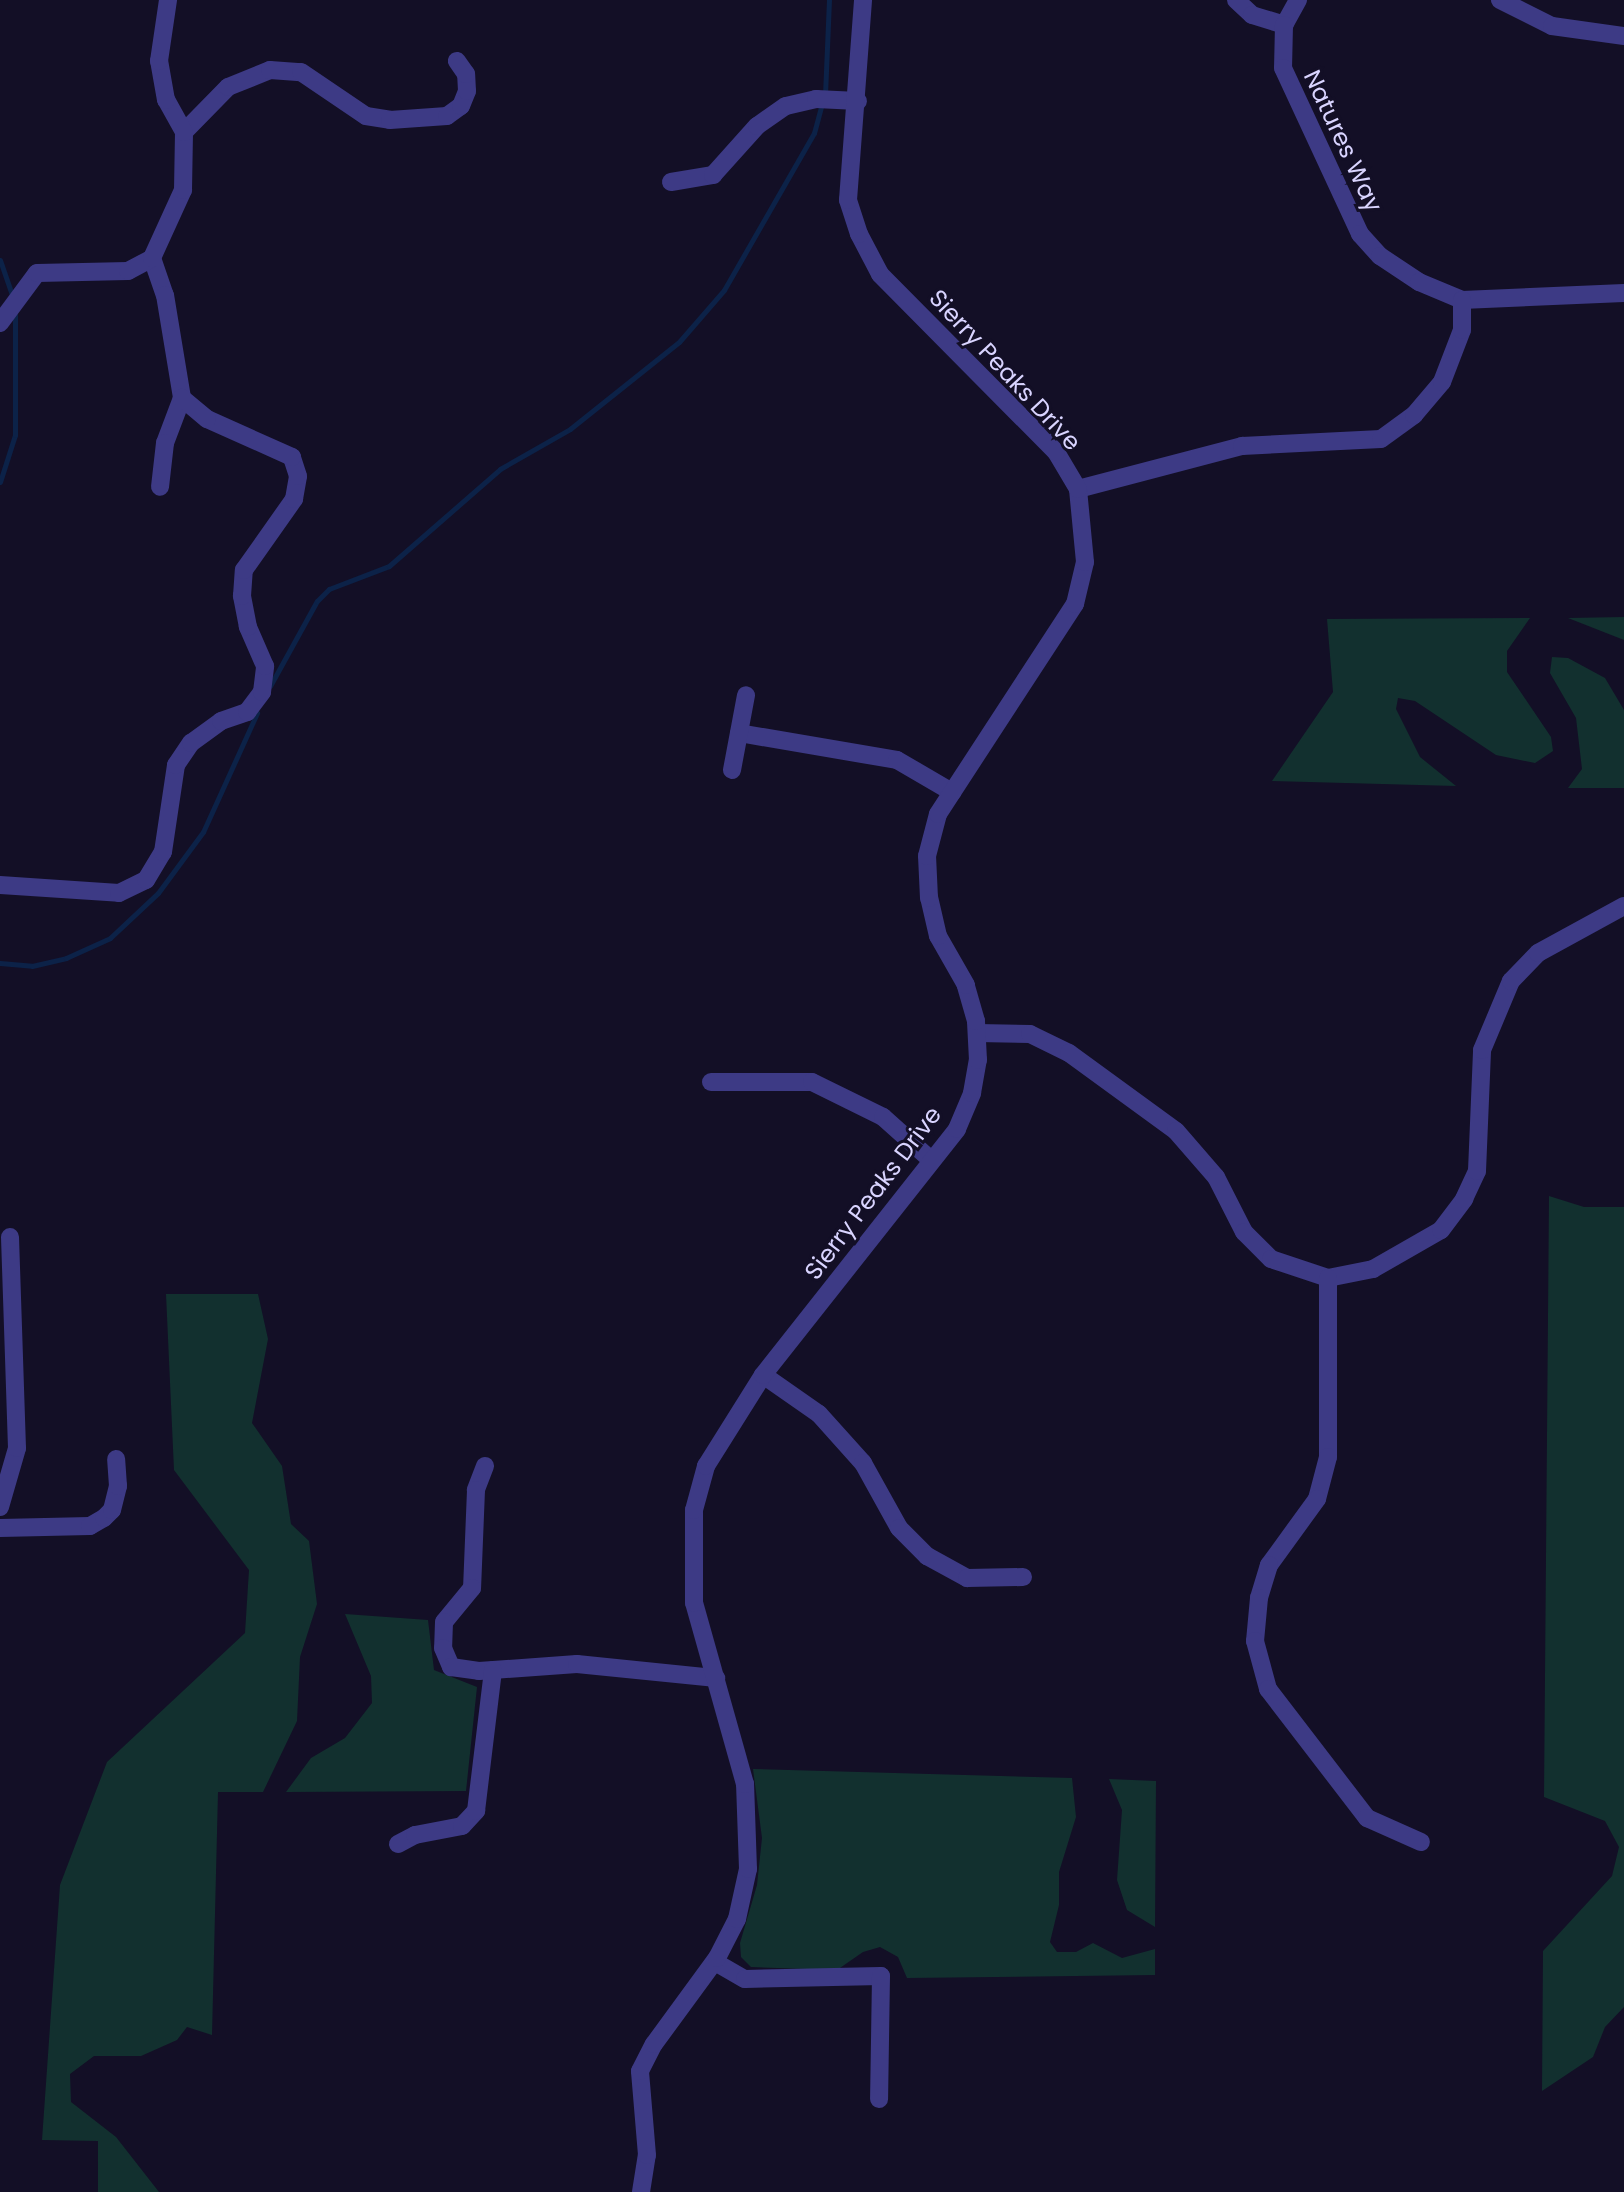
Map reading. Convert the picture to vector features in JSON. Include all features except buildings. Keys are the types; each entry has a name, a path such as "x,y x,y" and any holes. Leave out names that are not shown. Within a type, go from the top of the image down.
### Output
{"street":[{"path":"0,323 37,273 128,271 152,258 183,190 184,132 166,100 159,61 168,0"},
{"name":"Sierry Peaks Drive","path":"641,2192 647,2155 640,2071 654,2044 715,1962 737,1919 748,1869 749,1828 745,1784 694,1603 694,1510 718,1441 763,1375 930,1159 957,1129 972,1093 977,1033 966,985 938,936 929,898 927,856 938,814 1075,604 1085,562 1078,489 1056,452 880,274 859,234 848,200 858,101 863,0"},
{"path":"1236,0 1252,15 1284,25 1298,0"},
{"path":"1504,1 1552,26 1624,36"},
{"name":"Natures Way","path":"1284,25 1283,68 1360,234 1380,256 1419,282 1462,300 1624,293"},
{"path":"184,132 228,87 270,70 301,72 366,116 390,120 447,116 461,106 467,91 466,74 457,61"},
{"path":"671,182 713,175 757,126 786,106 816,99 858,101"},
{"path":"152,258 165,295 182,398 165,443 160,487"},
{"path":"1078,489 1242,446 1381,439 1414,415 1442,382 1462,330 1462,300"},
{"path":"0,885 119,893 146,880 163,852 176,765 191,743 221,721 247,712 262,692 265,666 248,627 242,596 244,570 294,499 298,476 292,457 207,419 182,398"},
{"path":"732,770 746,695"},
{"path":"739,733 897,760 952,792"},
{"path":"977,1033 1030,1034 1069,1053 1176,1131 1216,1177 1244,1232 1271,1259 1328,1278 1373,1269 1441,1230 1477,1171 1482,1050 1511,981 1538,953 1624,906"},
{"path":"711,1082 812,1082 883,1117 930,1159"},
{"path":"0,1507 17,1448 10,1237"},
{"path":"1328,1278 1328,1457 1317,1499 1269,1565 1259,1598 1255,1641 1268,1689 1367,1818 1421,1842"},
{"path":"763,1375 819,1414 863,1463 899,1528 927,1556 967,1578 1023,1577"},
{"path":"0,1528 90,1526 104,1518 112,1510 118,1486 116,1459"},
{"path":"485,1466 475,1498 472,1588 444,1622 443,1648 451,1667 493,1670 577,1664 716,1678"},
{"path":"398,1844 415,1835 462,1826 476,1811 493,1670"},
{"path":"715,1962 745,1979 881,1976 879,2099"}],"green space":[{"path":"1624,617 1624,640 1568,618"},
{"path":"1530,618 1507,651 1507,672 1551,737 1553,751 1535,763 1496,755 1415,701 1398,698 1396,709 1420,757 1456,786 1272,781 1333,692 1327,619"},
{"path":"1552,657 1568,658 1605,678 1624,710 1624,788 1568,788 1582,769 1576,718 1550,673"},
{"path":"1549,1196 1584,1207 1624,1207 1624,2007 1605,2027 1593,2057 1542,2091 1543,1951 1612,1876 1619,1847 1605,1821 1544,1797"},
{"path":"166,1294 258,1294 268,1339 252,1423 282,1466 291,1524 309,1541 317,1604 300,1657 297,1721 263,1792 218,1792 212,2035 187,2027 177,2040 141,2056 94,2056 70,2074 71,2102 116,2137 159,2192 98,2192 98,2141 42,2140 60,1885 107,1762 245,1633 249,1570 174,1470"},
{"path":"345,1614 428,1620 434,1670 477,1687 466,1791 286,1792 311,1758 345,1738 372,1703 371,1676"},
{"path":"753,1769 1072,1778 1076,1817 1059,1872 1059,1905 1050,1942 1057,1952 1076,1952 1093,1943 1122,1958 1155,1949 1155,1975 907,1978 898,1957 880,1947 863,1952 837,1970 751,1967 741,1957 740,1943 757,1885 762,1838"},
{"path":"1109,1779 1156,1781 1155,1927 1127,1910 1117,1880 1122,1810"}],"waterway":[{"path":"825,95 829,0"},
{"path":"270,686 317,601 329,589 389,566 500,469 570,429 679,342 724,290 814,133 822,104"},
{"path":"0,260 13,297"},
{"path":"0,482 15,435 15,315"},
{"path":"0,963 32,966 66,958 110,938 158,893 203,832 257,713"}]}
